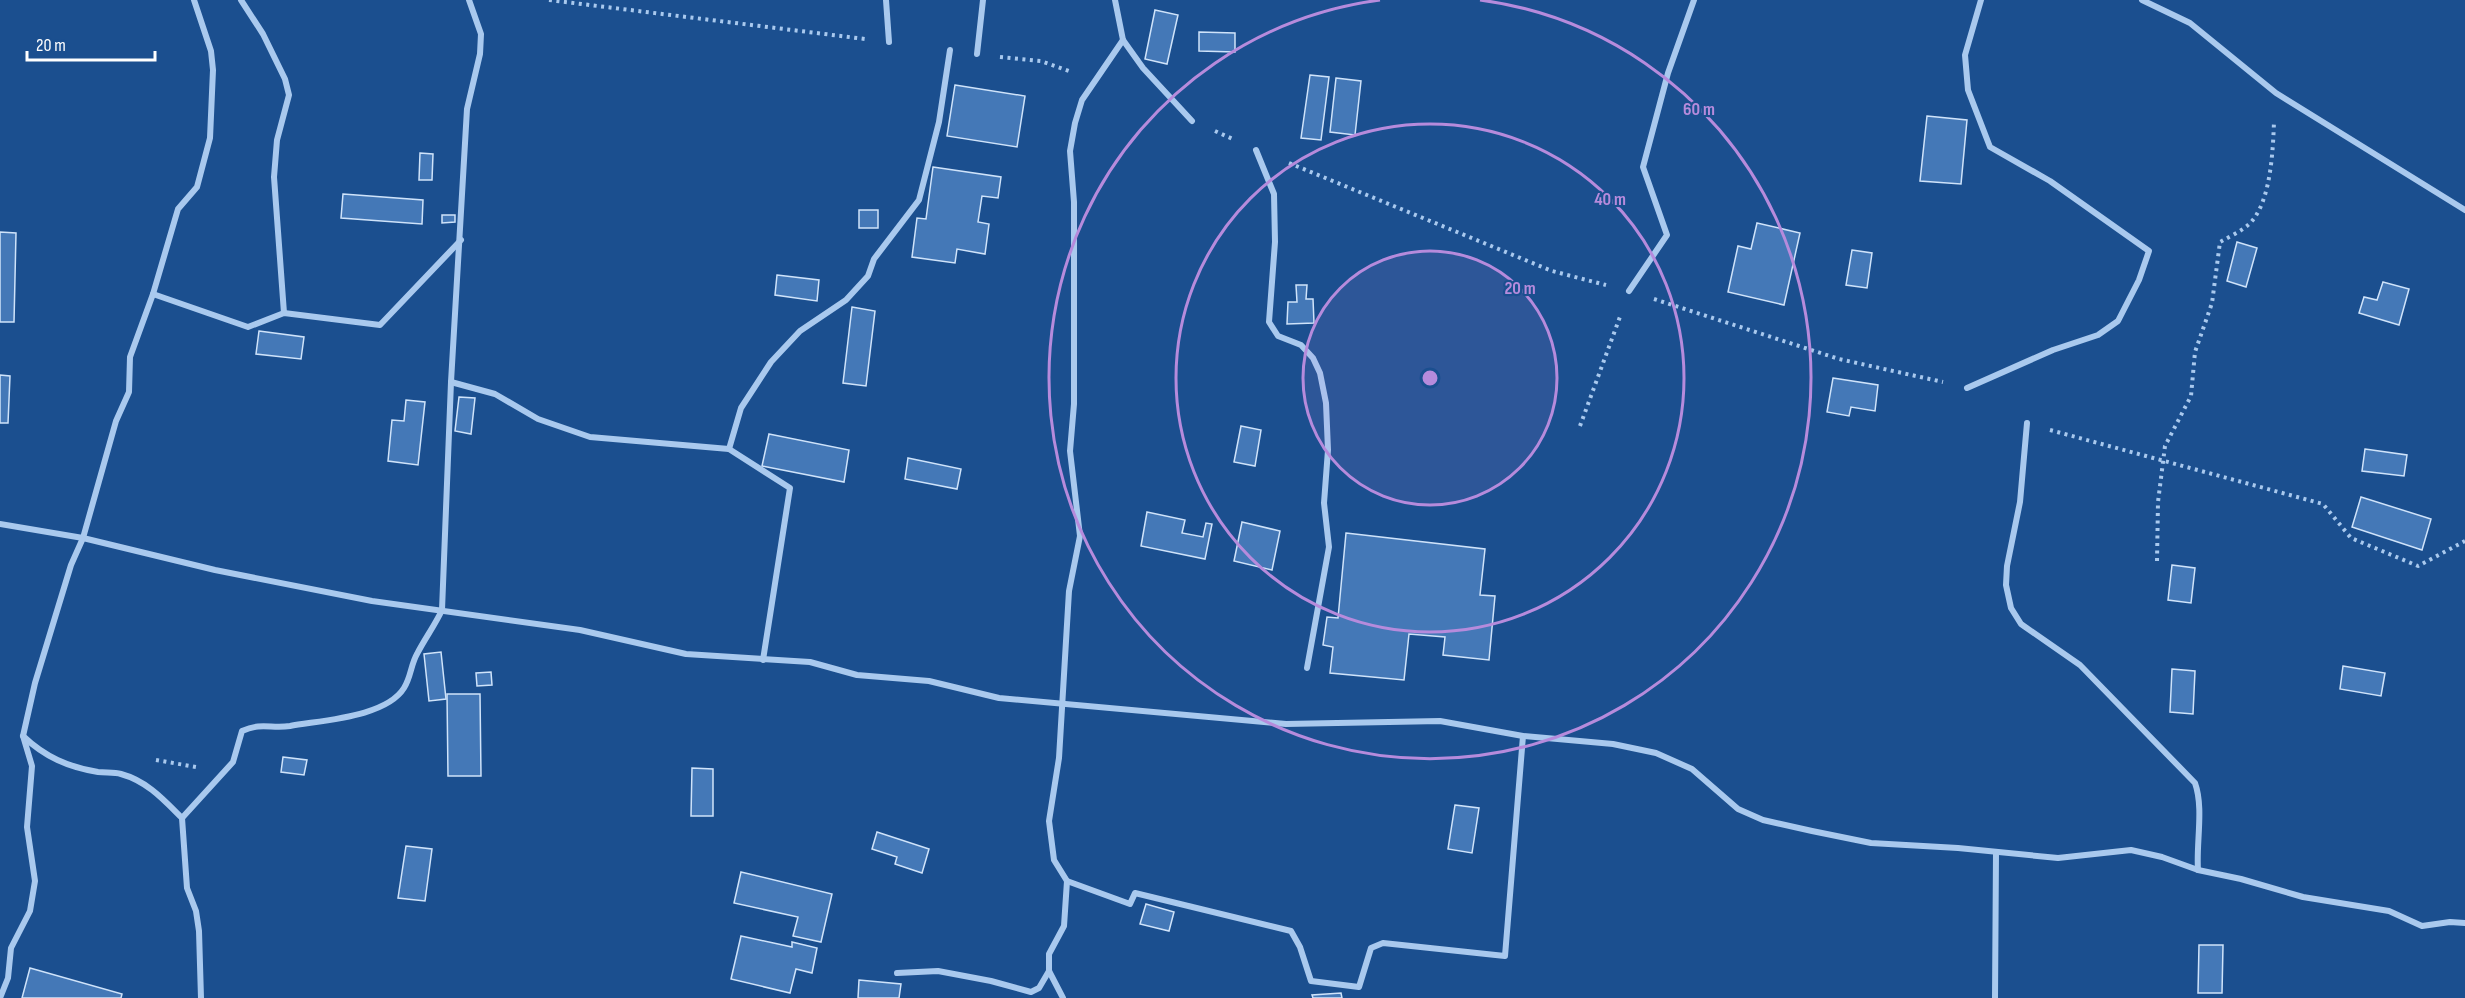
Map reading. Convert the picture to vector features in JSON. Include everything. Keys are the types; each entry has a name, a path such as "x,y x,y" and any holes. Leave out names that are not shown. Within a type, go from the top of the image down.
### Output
{"street":[{"path":"0,998 8,978 11,948 30,911 35,881 27,827 32,766 23,736 35,682 55,615 83,538 116,421 129,392 130,357 153,294 178,209 197,187 210,138 213,70 210,51 194,0"},
{"path":"241,0 263,34 285,79 289,95 277,140 274,177 284,313"},
{"path":"182,818 233,762 242,731 254,725 283,727 315,722 374,710 394,702 404,688 416,655 431,635 442,610 451,382 467,110 480,54 482,34 469,0"},
{"path":"886,0 888,42"},
{"path":"977,54 983,0"},
{"path":"1115,0 1123,40 1143,69 1192,121"},
{"path":"1629,291 1667,235 1643,167 1668,73 1694,0"},
{"path":"1967,388 2053,350 2098,335 2118,321 2139,280 2149,251 2050,181 1990,147 1968,90 1965,55 1981,0"},
{"path":"2142,0 2190,23 2276,93 2465,210"},
{"path":"1063,998 1049,971 1049,954 1064,926 1067,881 1054,860 1048,821 1059,758 1069,591 1080,536 1070,451 1074,404 1074,202 1070,151 1082,100 1123,40"},
{"path":"729,449 741,408 771,362 800,331 846,300 868,276 874,259 919,200 939,122 950,50"},
{"path":"1256,150 1274,194 1275,242 1269,322 1278,336 1301,345 1313,358 1320,373 1326,403 1328,450 1324,503 1329,548 1307,668"},
{"path":"153,294 248,327 284,313 380,325 461,240"},
{"path":"451,382 495,394 538,419 590,437 729,449 790,488 764,660"},
{"path":"2027,423 2020,502 2007,566 2006,585 2011,608 2021,624 2080,664 2195,783 2199,794 2196,843 2198,870"},
{"path":"0,524 83,538 216,570 372,601 580,630 686,654 810,662 857,675 929,681 999,698 1286,724 1440,722 1523,736 1614,744 1656,753 1692,769 1738,809 1763,820 1871,843 2058,858 2131,850 2303,897 2389,911 2422,926 2450,922 2465,923"},
{"path":"23,736 40,753 59,761 81,769 121,774 136,780 154,790 182,818 187,888 196,910 199,931 201,998"},
{"path":"1067,881 1130,904 1135,893 1291,931 1300,947 1311,981 1359,987 1371,948 1383,943 1505,956 1523,736"},
{"path":"1995,998 1996,853"},
{"path":"897,973 938,971 991,981 1031,992 1039,988 1049,971"}],"path":[{"path":"549,0 888,42"},
{"path":"977,54 1041,62 1094,80"},
{"path":"2157,561 2157,502 2165,446 2191,396 2195,352 2212,303 2220,242 2249,225 2262,204 2273,156 2276,93"},
{"path":"1192,121 1256,150 1552,271 1629,291 1839,359 1967,388"},
{"path":"1580,426 1629,291"},
{"path":"2027,423 2323,504 2351,538 2418,566 2465,541"}],"building":[{"path":"1155,10 1178,15 1167,64 1145,59"},
{"path":"1199,32 1235,33 1235,52 1199,51"},
{"path":"1310,75 1329,77 1321,140 1301,138"},
{"path":"1336,78 1361,81 1355,135 1330,132"},
{"path":"955,85 1025,96 1017,147 947,136"},
{"path":"1927,116 1967,120 1961,184 1920,181"},
{"path":"420,153 433,154 432,180 419,180"},
{"path":"933,167 1001,177 998,198 982,196 978,222 989,224 985,254 957,249 955,263 912,257 917,218 926,219"},
{"path":"343,194 423,200 422,224 341,218"},
{"path":"859,210 878,210 878,228 859,228"},
{"path":"442,215 455,215 455,222 442,223"},
{"path":"1757,223 1800,233 1784,305 1728,292 1738,246 1751,249"},
{"path":"0,232 16,233 14,322 0,322"},
{"path":"2237,242 2257,248 2246,287 2227,281"},
{"path":"1852,250 1872,253 1867,288 1846,285"},
{"path":"777,275 819,280 817,301 775,295"},
{"path":"2383,282 2409,289 2399,325 2359,313 2364,297 2377,300"},
{"path":"1296,285 1307,285 1306,299 1313,299 1314,323 1287,324 1288,302 1297,302"},
{"path":"852,307 875,311 866,386 843,383"},
{"path":"259,331 304,337 301,359 256,354"},
{"path":"0,375 10,376 8,423 0,423"},
{"path":"1833,378 1878,385 1875,411 1851,407 1849,416 1827,412"},
{"path":"459,397 475,398 471,434 455,431"},
{"path":"406,400 425,402 418,465 388,461 392,420 404,421"},
{"path":"1241,426 1261,430 1255,466 1234,462"},
{"path":"769,434 849,450 844,482 762,466"},
{"path":"2365,449 2407,455 2404,476 2362,471"},
{"path":"908,458 961,469 957,489 905,479"},
{"path":"2361,497 2431,519 2422,550 2352,527"},
{"path":"1147,512 1185,520 1182,533 1203,537 1206,523 1212,524 1205,559 1141,546"},
{"path":"1242,522 1280,531 1272,570 1234,561"},
{"path":"1346,533 1485,549 1480,595 1495,596 1489,660 1443,655 1445,637 1409,634 1404,680 1330,673 1333,647 1323,645 1327,617 1338,618"},
{"path":"2172,565 2195,568 2191,603 2168,600"},
{"path":"441,652 446,699 429,701 424,654"},
{"path":"2343,666 2385,673 2381,696 2340,689"},
{"path":"2172,669 2195,671 2193,714 2170,712"},
{"path":"491,672 492,685 477,686 476,673"},
{"path":"447,694 480,694 481,776 448,776"},
{"path":"283,757 307,760 304,775 281,772"},
{"path":"692,768 713,769 713,816 691,816"},
{"path":"1455,805 1479,808 1472,853 1448,849"},
{"path":"877,832 929,849 922,873 895,864 897,857 872,849"},
{"path":"406,846 432,849 425,901 398,898"},
{"path":"741,872 832,894 821,942 793,936 798,917 734,903"},
{"path":"1146,904 1174,912 1169,931 1140,924"},
{"path":"741,936 792,947 792,942 817,948 812,973 796,969 790,993 731,979"},
{"path":"2199,945 2223,945 2222,993 2198,993"},
{"path":"30,968 122,994 121,998 22,998"},
{"path":"859,980 901,984 899,998 858,998"},
{"path":"1341,993 1342,998 1313,998 1312,995"}]}
